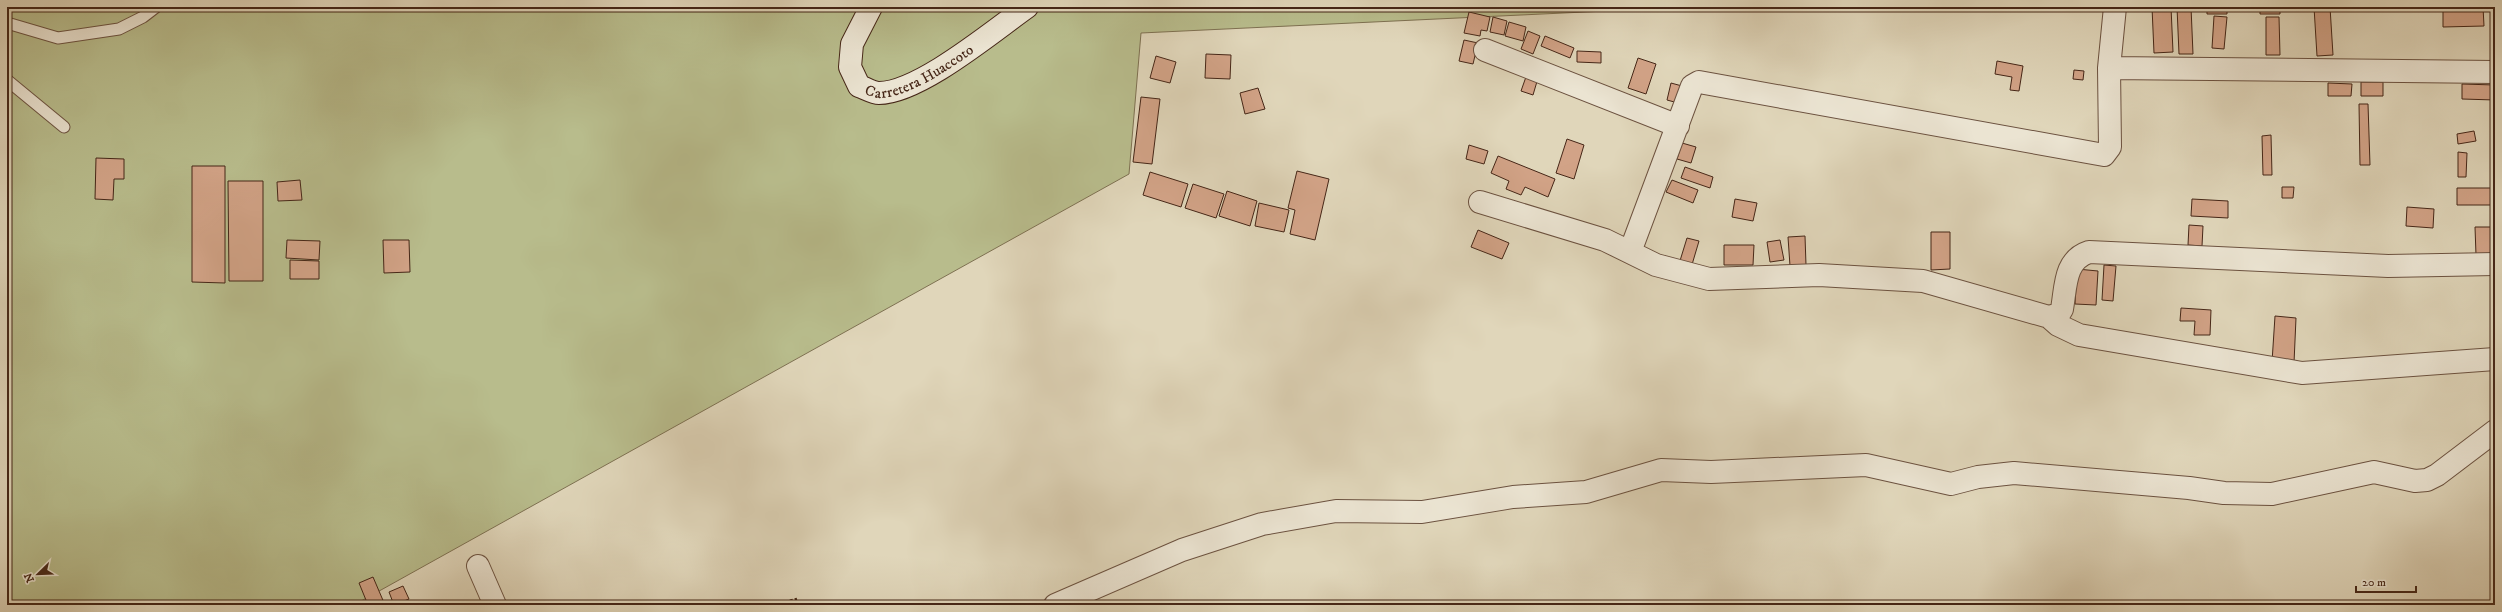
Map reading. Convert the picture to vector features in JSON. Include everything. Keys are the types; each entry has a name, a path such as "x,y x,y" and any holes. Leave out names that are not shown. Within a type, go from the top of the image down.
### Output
{"street":[{"name":"Carretera Huaccoto","path":"871,7 852,44 850,67 859,86 877,93 895,91 937,70 1027,7"},
{"path":"1630,252 1692,86 1699,82 2104,155 2110,147 2110,68 2115,7"},
{"path":"1485,50 1678,126"},
{"path":"2110,68 2495,72"},
{"path":"1480,202 1605,240 1656,265 1709,279 1819,275 1923,281 2049,317 2058,325 2079,335 2302,373 2495,359"},
{"path":"2049,317 2059,314 2062,309 2070,267 2078,256 2089,252 2388,266 2495,264"},
{"path":"1055,605 1182,550 1262,524 1336,511 1422,512 1513,497 1586,492 1661,470 1711,472 1866,465 1951,484 1978,478 2014,473 2189,488 2224,493 2272,494 2374,472 2415,481 2427,480 2437,475 2495,432"},
{"path":"478,566 495,605"}],"lane":[{"path":"7,22 58,38 119,29 143,17 156,7"},
{"path":"7,80 64,127"}],"path":[{"path":"781,605 785,602 798,599"}],"green space":[{"path":"7,7 1690,7 1141,33 1129,174 354,605 7,605"}],"building":[{"path":"2152,7 2171,7 2173,52 2154,53"},
{"path":"2177,7 2191,7 2193,54 2179,54"},
{"path":"2207,7 2227,7 2227,14 2207,14"},
{"path":"2260,7 2280,7 2280,14 2260,14"},
{"path":"2314,7 2330,7 2333,55 2317,56"},
{"path":"2443,7 2483,7 2484,26 2443,27"},
{"path":"1469,12 1490,17 1487,31 1481,30 1480,36 1464,33"},
{"path":"2214,16 2227,17 2224,49 2212,48"},
{"path":"1493,17 1507,21 1504,35 1490,32"},
{"path":"2266,17 2279,17 2280,55 2266,55"},
{"path":"1509,22 1526,27 1523,41 1505,36"},
{"path":"1528,31 1540,36 1533,54 1521,49"},
{"path":"1545,36 1574,48 1570,58 1541,46"},
{"path":"1464,40 1478,43 1473,64 1459,61"},
{"path":"1577,51 1601,52 1601,63 1577,62"},
{"path":"1206,54 1231,55 1230,79 1205,78"},
{"path":"1156,56 1176,62 1170,83 1150,78"},
{"path":"1638,58 1656,64 1646,94 1628,88"},
{"path":"1997,61 2023,66 2019,91 2010,90 2012,77 1995,74"},
{"path":"2074,70 2084,71 2083,80 2073,79"},
{"path":"1527,74 1538,78 1533,95 1521,91"},
{"path":"2361,82 2383,82 2383,96 2361,96"},
{"path":"1671,83 1682,86 1678,103 1667,100"},
{"path":"2328,83 2352,84 2351,96 2328,96"},
{"path":"2462,84 2495,85 2495,100 2462,99"},
{"path":"1258,88 1265,109 1245,114 1240,93"},
{"path":"1141,97 1160,99 1152,164 1133,162"},
{"path":"2359,104 2368,104 2370,165 2360,165"},
{"path":"2474,131 2476,141 2458,144 2457,134"},
{"path":"2271,135 2272,175 2263,175 2262,136"},
{"path":"1567,139 1584,145 1574,179 1556,173"},
{"path":"1682,143 1696,147 1691,163 1677,159"},
{"path":"1469,145 1488,151 1484,164 1466,159"},
{"path":"2458,152 2467,153 2466,177 2458,177"},
{"path":"1498,156 1555,179 1548,197 1525,187 1521,195 1506,189 1509,181 1491,173"},
{"path":"96,158 124,159 124,179 114,179 113,200 95,199"},
{"path":"192,166 225,166 225,283 192,282"},
{"path":"1685,167 1713,177 1710,188 1681,178"},
{"path":"1297,171 1329,179 1315,240 1290,234 1295,210 1288,208"},
{"path":"1150,172 1188,184 1181,207 1143,195"},
{"path":"300,180 302,200 278,201 277,182"},
{"path":"1672,180 1698,190 1693,203 1666,192"},
{"path":"228,181 263,181 263,281 229,281"},
{"path":"1193,184 1224,194 1216,218 1185,208"},
{"path":"2282,187 2294,187 2293,198 2282,198"},
{"path":"2457,188 2495,188 2495,205 2457,205"},
{"path":"1227,191 1257,201 1250,226 1219,216"},
{"path":"1735,199 1757,203 1753,221 1732,217"},
{"path":"2192,199 2228,201 2228,218 2191,216"},
{"path":"1259,203 1289,210 1284,232 1255,226"},
{"path":"2407,207 2434,209 2433,228 2406,226"},
{"path":"2189,225 2203,226 2202,246 2188,245"},
{"path":"2475,227 2495,227 2495,255 2476,255"},
{"path":"1478,230 1509,243 1502,259 1471,247"},
{"path":"1931,232 1950,232 1950,269 1931,270"},
{"path":"1805,236 1806,265 1790,266 1788,237"},
{"path":"1687,238 1699,241 1691,268 1679,264"},
{"path":"287,240 320,241 319,260 286,258"},
{"path":"383,240 409,240 410,272 384,273"},
{"path":"1780,240 1784,260 1770,262 1767,242"},
{"path":"1724,245 1754,245 1753,265 1724,265"},
{"path":"290,260 319,261 319,279 290,279"},
{"path":"2104,265 2116,266 2113,301 2102,300"},
{"path":"2077,269 2098,271 2096,305 2075,304"},
{"path":"2181,308 2211,310 2210,335 2194,335 2195,321 2180,321"},
{"path":"2275,316 2296,318 2294,363 2272,362"},
{"path":"373,577 385,605 368,605 359,583"},
{"path":"403,586 409,599 394,605 389,592"}]}
